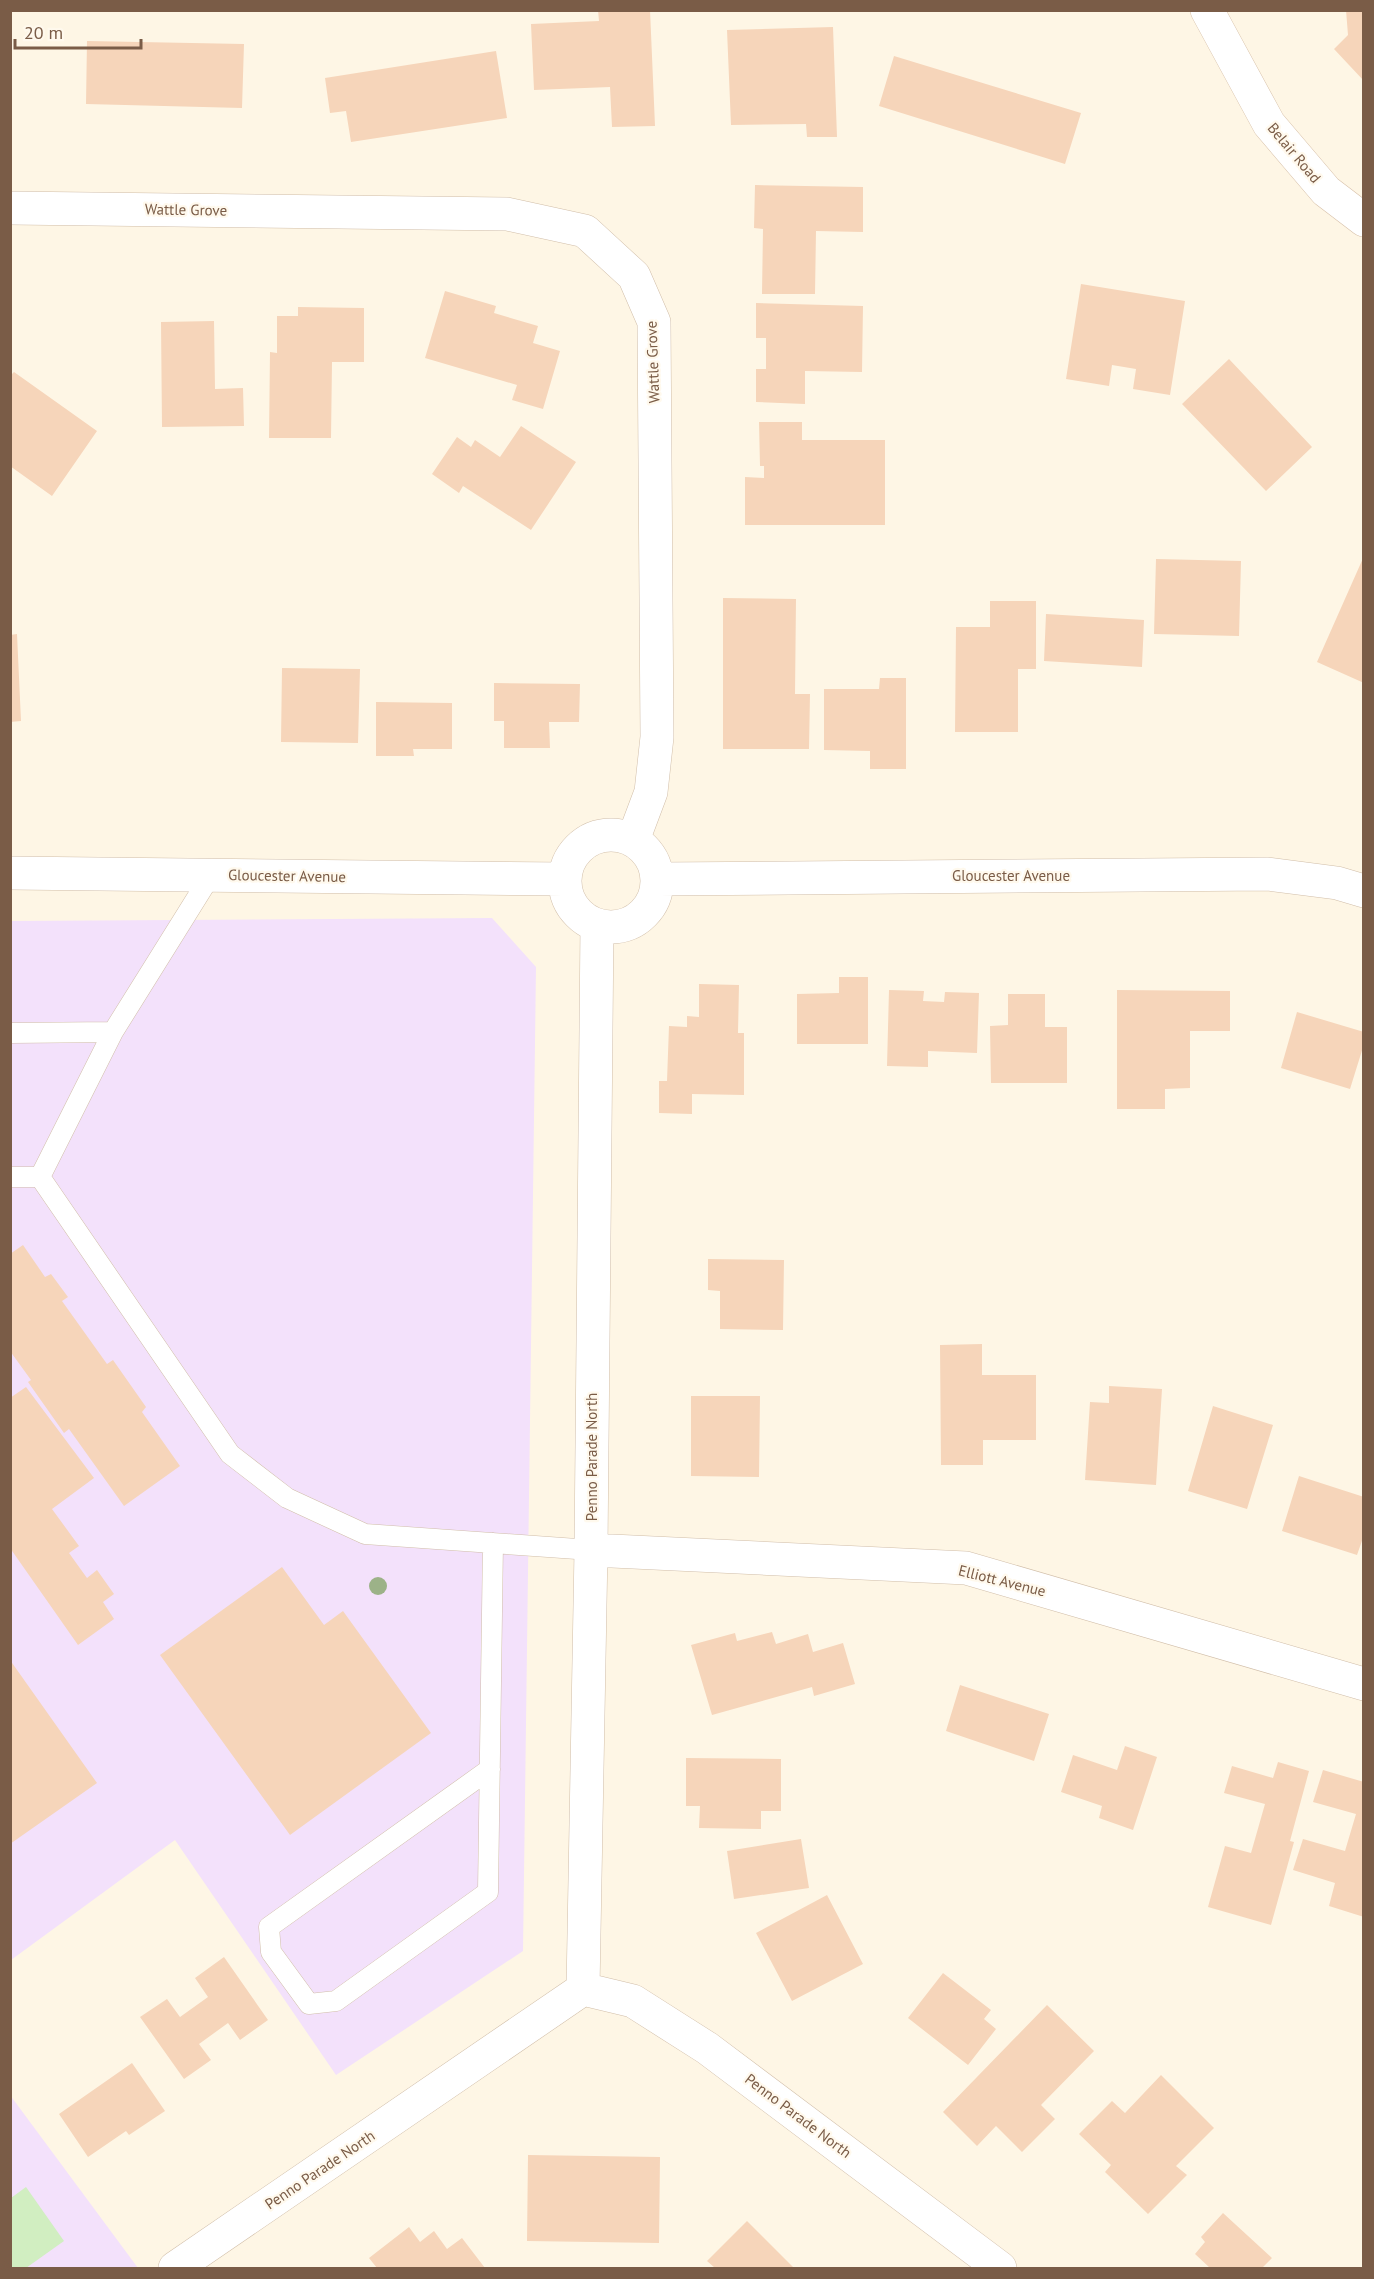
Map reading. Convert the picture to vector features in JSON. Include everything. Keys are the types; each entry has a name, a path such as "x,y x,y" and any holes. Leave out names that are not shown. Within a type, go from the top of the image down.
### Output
{"street":[{"name":"Belair Road","path":"1207,10 1269,124 1326,190 1364,220"},
{"name":"Wattle Grove","path":"10,208 507,214 585,231 634,276 654,322 657,737 651,792 633,840"},
{"path":"618,834 633,840 650,856 656,867 658,879 656,894 650,907 639,918 626,925 611,927 597,925 583,918 573,908 566,894 564,879 575,850 588,840 602,835 618,834"},
{"name":"Gloucester Avenue","path":"10,873 564,879"},
{"name":"Gloucester Avenue","path":"658,879 1268,874 1337,883 1364,891"},
{"name":"Penno Parade North","path":"583,1989 591,1550 597,925"},
{"name":"Elliott Avenue","path":"591,1550 966,1568 1364,1684"},
{"name":"Penno Parade North","path":"175,2268 583,1989 633,2001 707,2048 1000,2268"}],"lane":[{"path":"40,1177 113,1032 211,875"},
{"path":"10,1033 113,1032"},
{"path":"10,1177 40,1177"},
{"path":"40,1177 230,1454 287,1498 366,1533 591,1550"},
{"path":"490,1769 269,1926 271,1952 309,2004 336,2001 488,1892 490,1769 493,1543"}],"shaded area":[{"path":"492,918 536,967 523,1951 336,2075 175,1840 11,1960 10,921"},
{"path":"10,2095 138,2268 11,2268"}],"green space":[{"path":"26,2187 64,2241 26,2268 11,2268 11,2198"}],"building":[{"path":"598,10 650,10 655,126 612,127 610,87 534,90 531,24 599,21"},
{"path":"1346,10 1364,10 1364,81 1334,49 1348,35"},
{"path":"833,27 837,137 807,137 806,124 731,125 727,30"},
{"path":"87,41 244,44 242,108 86,104"},
{"path":"496,51 507,118 351,142 346,111 330,113 325,78"},
{"path":"894,56 1081,113 1065,164 879,106"},
{"path":"755,185 863,187 863,232 816,231 815,294 762,294 763,229 754,228"},
{"path":"1081,284 1185,301 1170,395 1133,389 1136,369 1112,365 1109,386 1066,379"},
{"path":"445,291 496,306 494,313 538,326 533,343 560,351 543,409 512,400 517,385 425,358"},
{"path":"756,303 863,306 862,372 805,371 805,404 756,402 756,369 766,369 766,338 756,338"},
{"path":"298,307 364,308 364,362 332,362 331,438 269,438 270,352 277,353 277,316 298,316"},
{"path":"214,321 215,389 243,388 244,426 162,427 161,322"},
{"path":"1229,359 1312,447 1266,491 1182,404"},
{"path":"14,372 97,431 52,496 10,466 10,376"},
{"path":"759,422 802,422 802,440 885,440 885,525 745,525 745,477 764,478 764,466 760,466"},
{"path":"521,426 576,462 531,530 463,486 459,493 432,474 457,437 471,447 475,440 500,457"},
{"path":"1364,556 1364,683 1317,662"},
{"path":"1156,559 1241,561 1239,636 1154,634"},
{"path":"723,598 796,599 795,694 810,694 809,749 723,749"},
{"path":"990,601 1036,601 1036,669 1018,669 1018,732 955,732 956,627 990,627"},
{"path":"1046,614 1144,620 1142,667 1044,661"},
{"path":"17,634 21,721 10,722 10,635"},
{"path":"282,668 360,669 358,743 281,742"},
{"path":"880,678 906,678 906,769 870,769 870,751 824,750 824,689 879,689"},
{"path":"494,683 580,684 579,722 549,722 550,748 504,748 504,721 494,721"},
{"path":"376,702 452,703 452,749 413,749 414,756 376,756"},
{"path":"839,977 868,977 868,1044 797,1044 797,994 839,993"},
{"path":"699,984 739,985 738,1033 744,1033 744,1095 692,1094 692,1114 659,1113 659,1081 667,1081 669,1026 687,1027 687,1016 699,1017"},
{"path":"889,990 924,991 923,1001 944,1002 945,992 979,993 977,1053 928,1051 928,1067 887,1066"},
{"path":"1117,990 1230,991 1230,1031 1190,1031 1190,1088 1165,1089 1165,1109 1117,1109"},
{"path":"1008,994 1045,994 1045,1027 1067,1027 1067,1083 991,1083 990,1026 1008,1025"},
{"path":"1297,1012 1364,1032 1364,1044 1350,1089 1281,1068"},
{"path":"23,1245 45,1277 51,1274 68,1297 62,1301 107,1364 113,1360 146,1407 142,1412 180,1466 124,1506 69,1429 64,1433 28,1382 31,1380 10,1351 10,1254"},
{"path":"708,1259 784,1260 783,1330 720,1329 720,1291 708,1290"},
{"path":"982,1344 982,1375 1036,1375 1036,1440 983,1440 983,1465 941,1465 940,1345"},
{"path":"1109,1386 1162,1389 1156,1485 1085,1480 1090,1402 1109,1403"},
{"path":"26,1387 94,1478 52,1509 79,1546 69,1553 87,1578 97,1570 114,1594 103,1602 114,1619 78,1645 10,1548 10,1398"},
{"path":"691,1396 760,1396 759,1477 691,1476"},
{"path":"1213,1406 1273,1425 1247,1509 1188,1491"},
{"path":"1299,1476 1364,1497 1364,1535 1357,1555 1282,1531"},
{"path":"282,1567 324,1625 343,1611 431,1733 290,1835 160,1655"},
{"path":"772,1632 776,1644 808,1634 813,1652 843,1643 855,1684 814,1696 812,1687 712,1715 691,1645 735,1633 737,1641"},
{"path":"10,1660 97,1783 10,1844"},
{"path":"960,1685 1049,1714 1034,1761 946,1731"},
{"path":"1125,1746 1157,1757 1133,1830 1099,1818 1102,1806 1061,1792 1073,1755 1117,1770"},
{"path":"686,1758 781,1759 781,1811 761,1811 761,1829 699,1828 700,1806 686,1806"},
{"path":"1278,1762 1309,1771 1290,1841 1294,1842 1271,1925 1208,1907 1225,1846 1251,1853 1265,1804 1224,1793 1232,1766 1273,1778"},
{"path":"1323,1770 1364,1782 1364,1917 1329,1906 1335,1883 1293,1870 1303,1839 1345,1851 1356,1814 1313,1802"},
{"path":"801,1839 809,1888 734,1899 727,1851"},
{"path":"827,1895 863,1964 792,2001 756,1933"},
{"path":"224,1957 268,2020 240,2040 228,2023 199,2044 211,2060 184,2079 140,2017 167,1999 180,2017 208,1997 195,1978"},
{"path":"943,1973 991,2010 984,2019 996,2029 968,2065 908,2018"},
{"path":"1047,2005 1094,2051 1041,2105 1055,2119 1022,2152 996,2126 977,2146 943,2112"},
{"path":"132,2063 165,2111 129,2135 126,2131 88,2157 59,2114"},
{"path":"1161,2075 1214,2128 1176,2166 1187,2175 1148,2214 1105,2172 1111,2165 1079,2134 1112,2101 1125,2113"},
{"path":"528,2155 660,2157 659,2243 527,2241"},
{"path":"1223,2213 1272,2258 1262,2268 1210,2268 1195,2254 1205,2242 1201,2237"},
{"path":"747,2221 794,2268 715,2268 707,2261"},
{"path":"409,2227 420,2242 434,2231 447,2249 462,2238 485,2268 377,2268 369,2258"}]}
